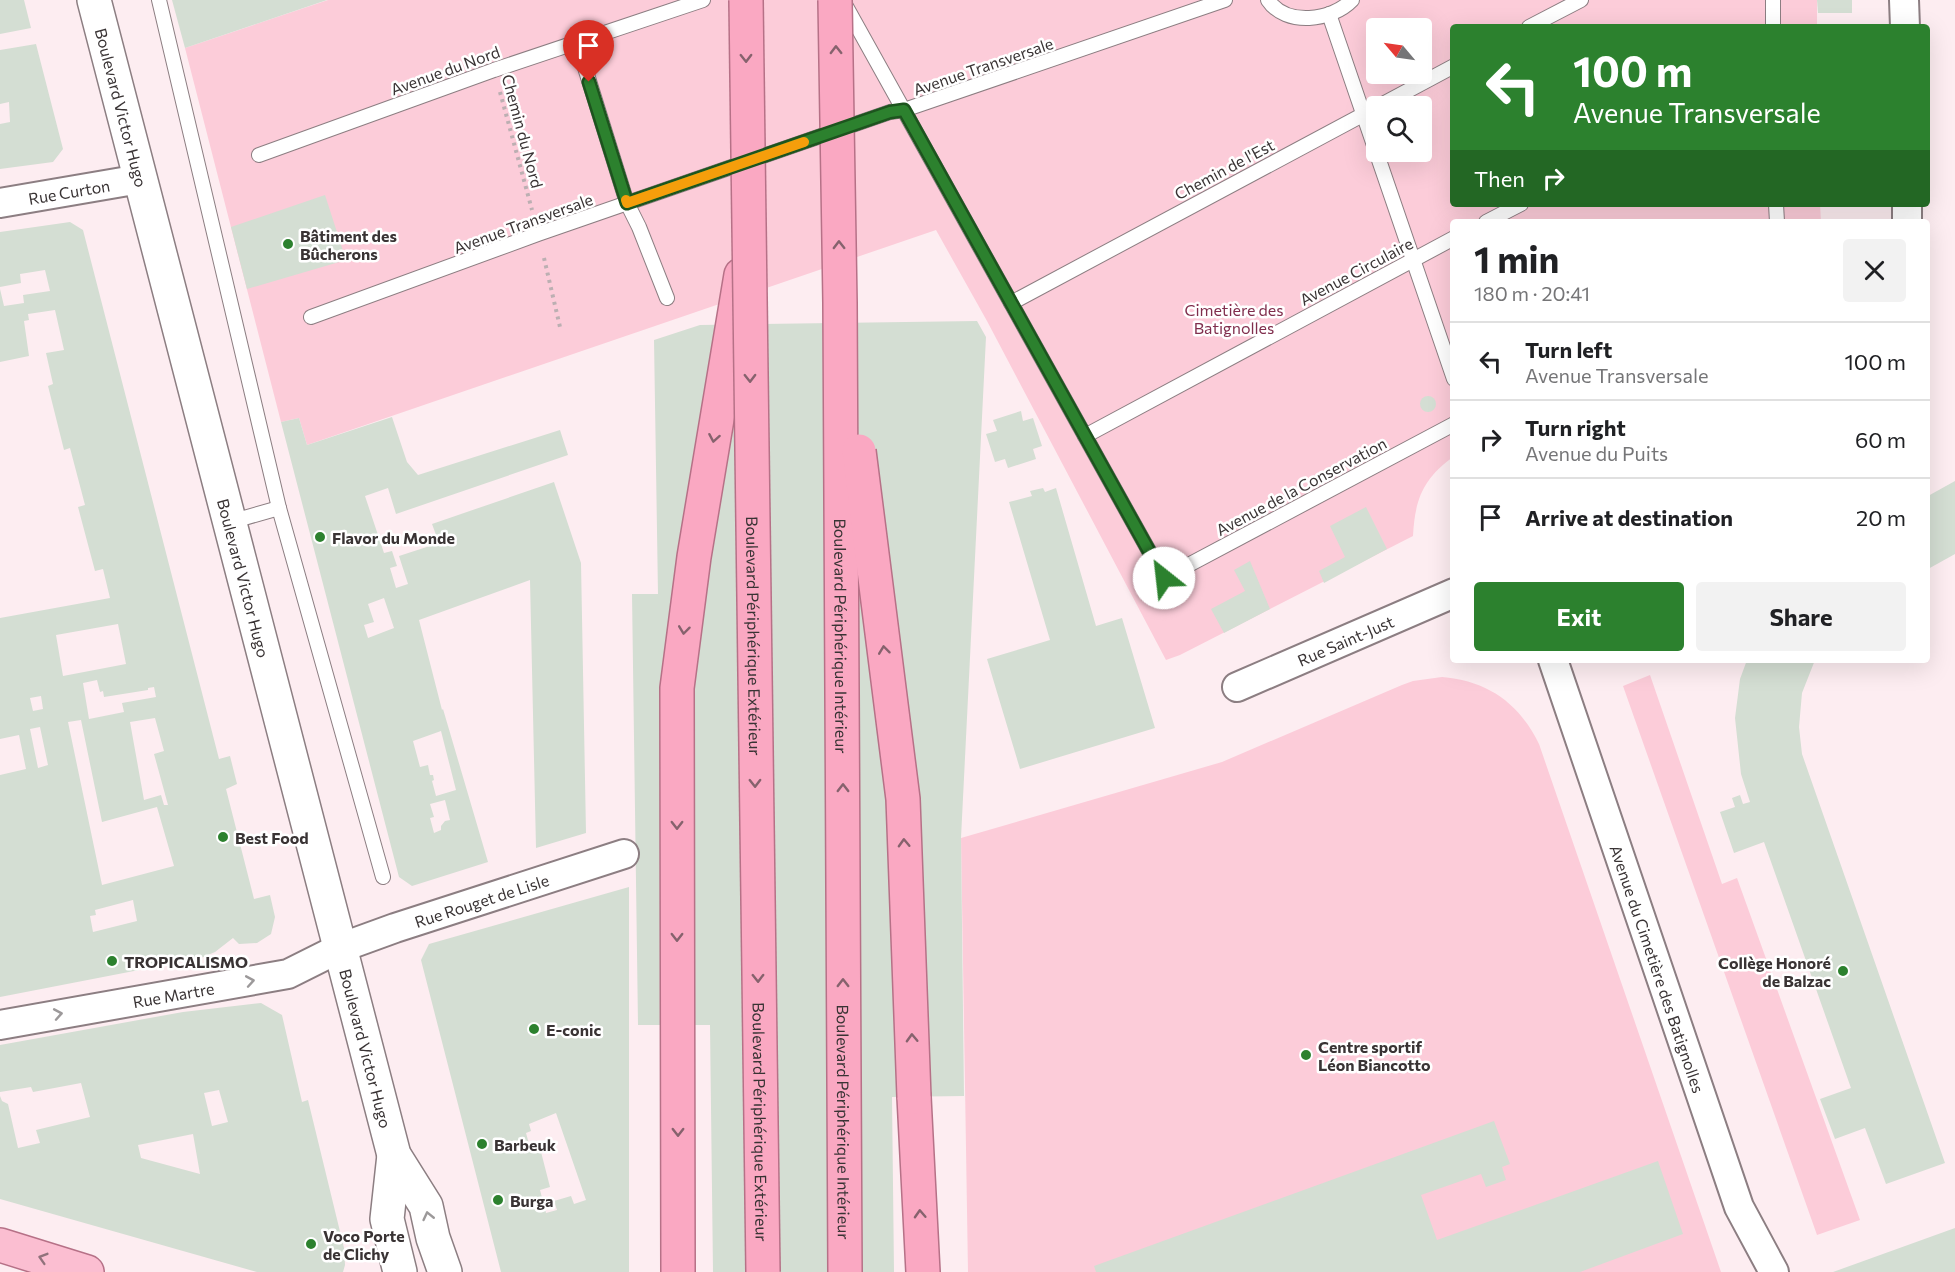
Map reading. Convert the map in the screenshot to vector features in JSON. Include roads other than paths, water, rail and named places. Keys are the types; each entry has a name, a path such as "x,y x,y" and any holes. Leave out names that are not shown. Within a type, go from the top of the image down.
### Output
{"highway":[{"name":"Boulevard Périphérique Extérieur","path":"746,0 763,1272"},
{"name":"Boulevard Périphérique Intérieur","path":"835,0 840,303 845,1272"},
{"path":"678,1272 677,688 694,557 748,235"},
{"path":"840,303 903,799 922,1272"}],"main road":[{"name":"Boulevard Victor Hugo","path":"98,1 140,179 394,1155 426,1206 433,1238 445,1272"},
{"name":"Boulevard Victor Hugo","path":"394,1155 387,1219 400,1272"},
{"path":"0,1245 87,1272"}],"street":[{"path":"1904,0 1905,24"},
{"name":"Rue Curton","path":"0,202 140,179"},
{"name":"Rue Saint-Just","path":"1237,687 1450,595"},
{"name":"Avenue du Cimetière des Batignolles","path":"1554,663 1739,1207 1774,1272"},
{"name":"Rue Rouget de Lisle","path":"340,948 394,928 624,854"},
{"name":"Rue Martre","path":"0,1025 288,974 340,948"}],"lane":[{"path":"159,0 279,508 383,877"},
{"name":"Avenue du Nord","path":"259,155 494,70 703,0"},
{"path":"842,0 1085,436"},
{"name":"Avenue Transversale","path":"311,317 627,203 1225,0"},
{"path":"1268,0 1271,5 1289,16 1309,19 1329,14 1352,0"},
{"path":"1535,24 1581,0"},
{"path":"1773,0 1773,24"},
{"path":"1329,14 1450,368"},
{"path":"577,42 627,203 667,298"},
{"name":"Chemin de l'Est","path":"1011,303 1362,113 1450,68"},
{"path":"1491,219 1515,207"},
{"name":"Avenue Circulaire","path":"1085,436 1450,240"},
{"name":"Avenue de la Conservation","path":"1085,436 1164,578 1450,426"},
{"path":"230,522 279,508"}],"place":[{"name":"Bâtiment des Bûcherons","path":"288,244"},
{"name":"Flavor du Monde","path":"320,537"},
{"name":"Best Food","path":"223,837"},
{"name":"TROPICALISMO","path":"112,961"},
{"name":"Collège Honoré de Balzac","path":"1843,971"},
{"name":"E-conic","path":"534,1029"},
{"name":"Centre sportif Léon Biancotto","path":"1306,1055"},
{"name":"Barbeuk","path":"482,1144"},
{"name":"Burga","path":"498,1200"},
{"name":"Voco Porte de Clichy","path":"311,1244"}],"park label":[{"name":"Cimetière des Batignolles","path":"1234,318"}]}
